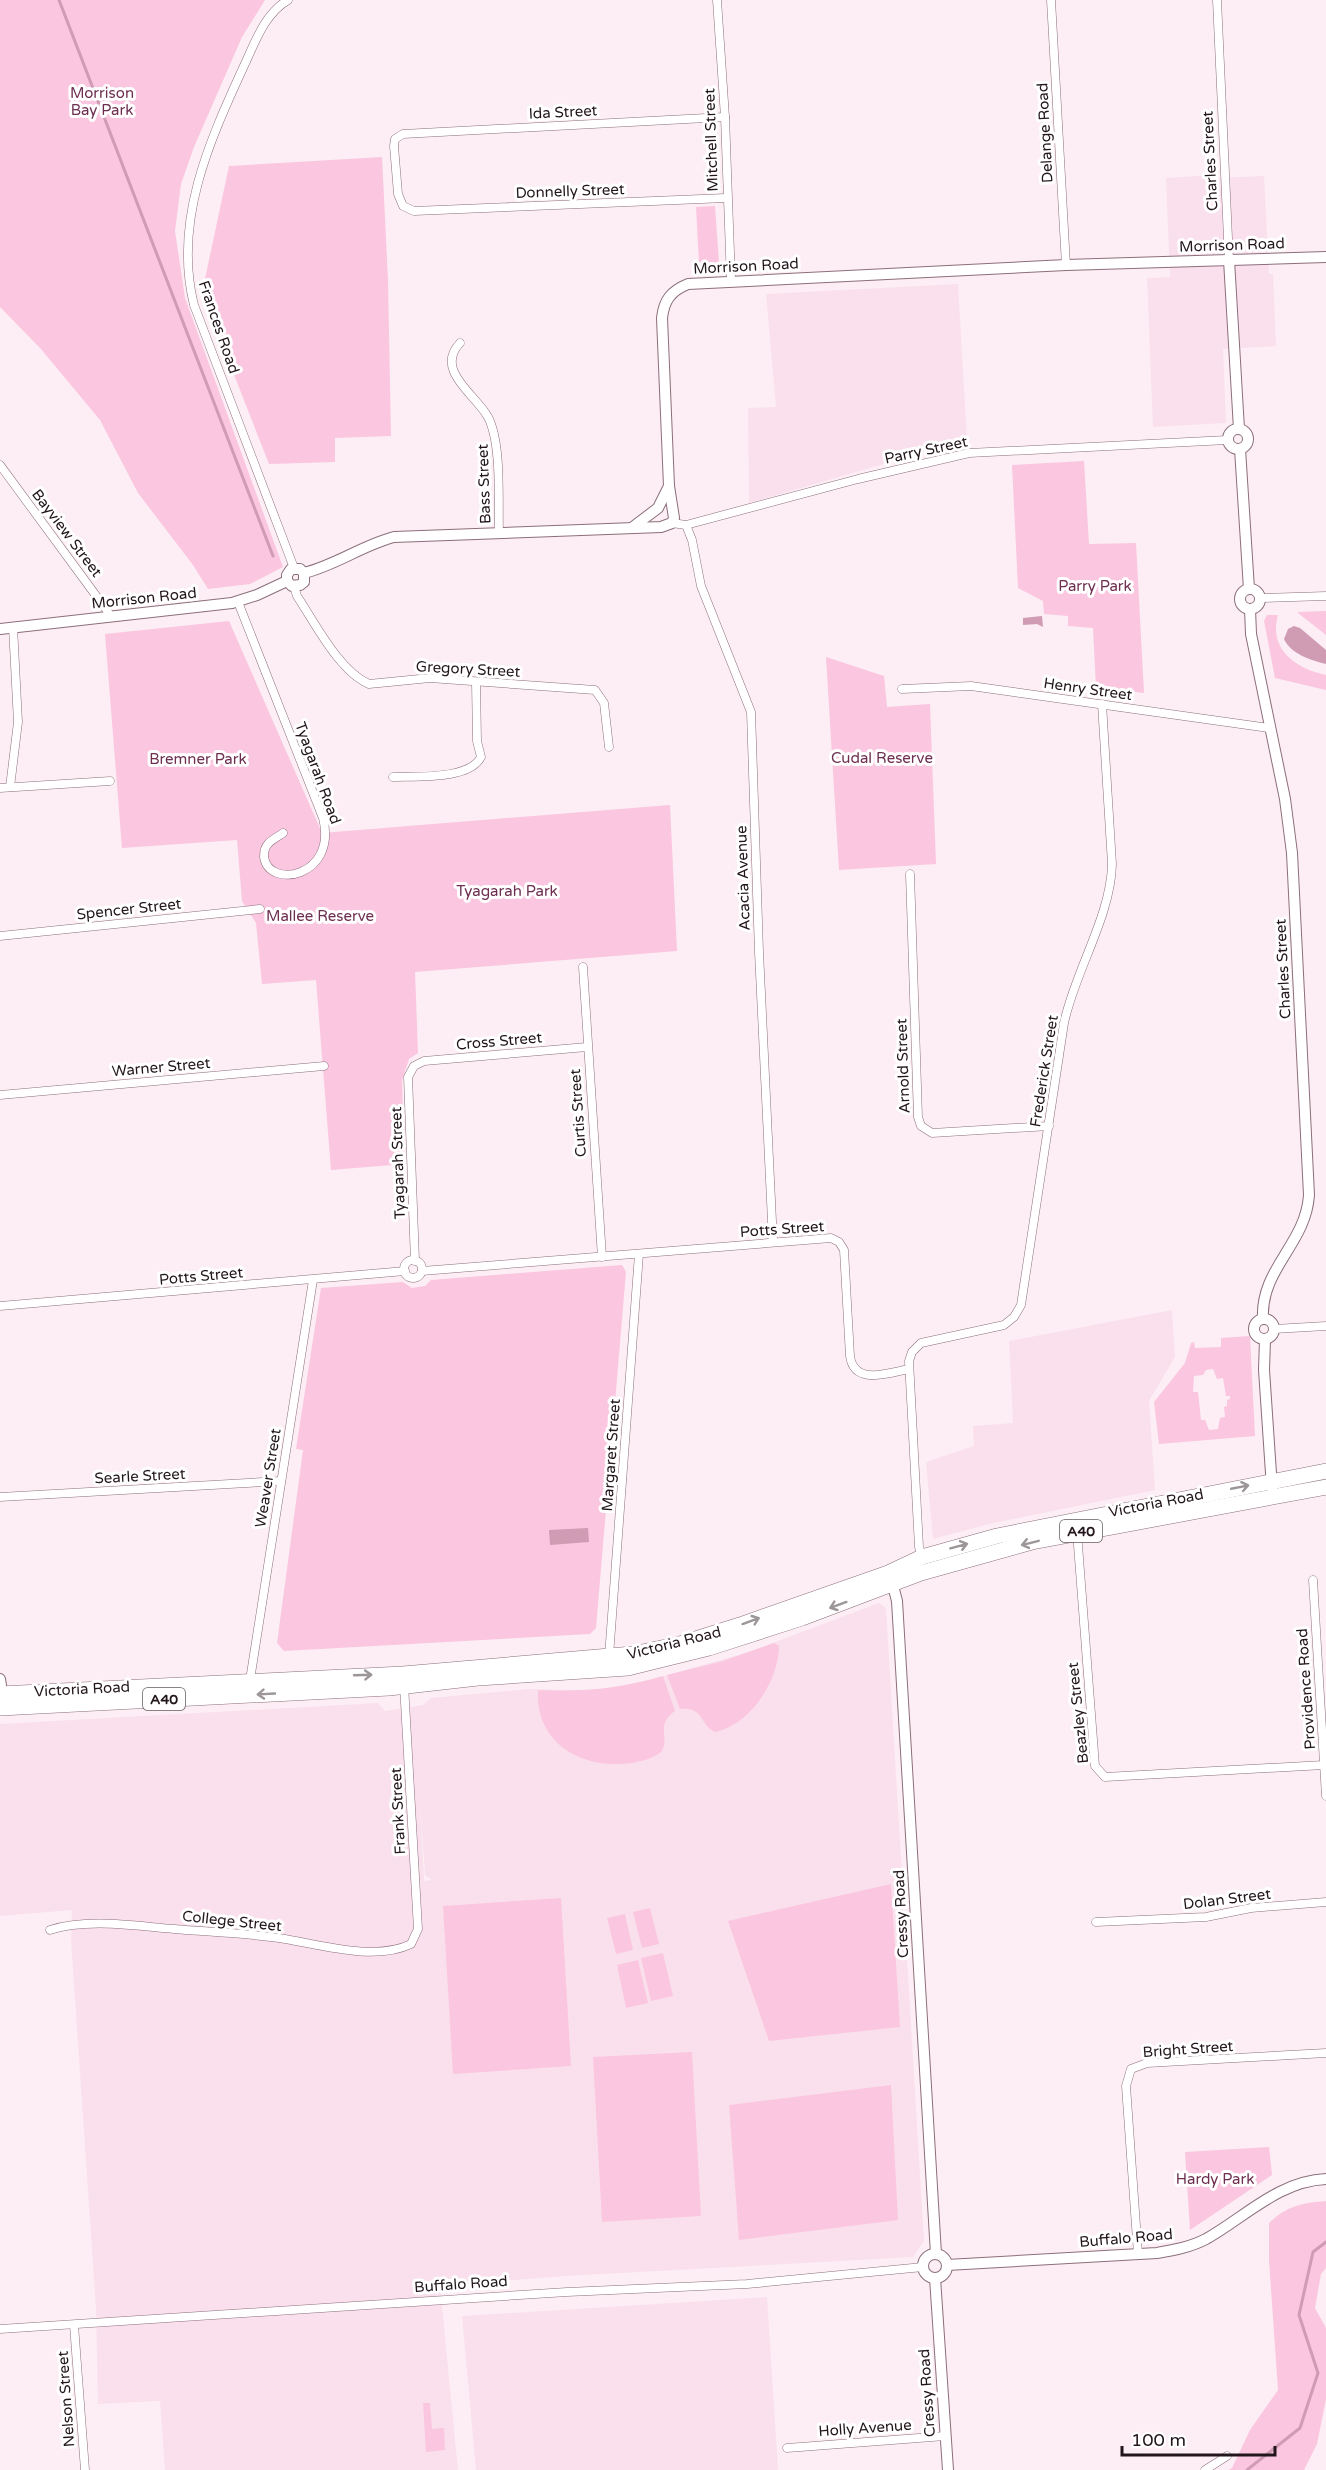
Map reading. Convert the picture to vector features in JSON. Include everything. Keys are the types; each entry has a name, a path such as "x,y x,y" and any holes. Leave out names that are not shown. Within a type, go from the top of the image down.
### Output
{"highway":[{"name":"Victoria Road","path":"1,1696 250,1680 404,1680 633,1654 705,1637 891,1579 1077,1532 1272,1488 1326,1471"},
{"name":"Victoria Road","path":"1,1696 478,1678 628,1668 709,1648 757,1633 891,1579 922,1557 997,1536 1063,1521 1272,1488 1326,1487"}],"street":[{"name":"Frances Road","path":"288,0 280,5 265,22 205,154 188,231 187,260 189,286 194,305 299,570"},
{"name":"Mitchell Street","path":"717,0 725,117 730,280"},
{"name":"Delange Road","path":"1051,0 1066,265"},
{"name":"Charles Street","path":"1217,0 1239,429"},
{"name":"Ida Street","path":"414,211 403,206 398,194 394,146 395,139 403,134 725,117"},
{"name":"Donnelly Street","path":"414,211 726,198"},
{"name":"Morrison Road","path":"672,524 663,310 669,295 688,284 730,280 1066,265 1326,257"},
{"name":"Bass Street","path":"460,343 453,350 451,363 461,384 487,416 496,437 499,533"},
{"path":"1239,429 1245,432 1248,438 1246,445 1240,449 1232,447 1227,440 1229,433 1239,429"},
{"name":"Parry Street","path":"672,524 686,525 858,479 969,453 1227,440"},
{"path":"1240,449 1249,589"},
{"name":"Bayview Street","path":"0,465 111,616"},
{"path":"632,528 658,508 669,486"},
{"path":"299,570 304,582 291,584 288,573 299,570 318,570 372,544 394,537 632,528 672,524"},
{"name":"Acacia Avenue","path":"686,525 692,540 701,586 752,712 759,952 773,1242"},
{"name":"Morrison Road","path":"0,629 238,602 291,584"},
{"name":"Gregory Street","path":"291,584 341,662 361,681 369,684 430,678 596,690 604,704 609,747"},
{"path":"1249,589 1256,591 1260,598 1257,606 1250,609 1243,607 1239,600 1242,592 1249,589"},
{"path":"1260,598 1326,596"},
{"name":"Tyagarah Road","path":"238,602 323,818 327,833 320,858 304,871 292,875 275,872 265,861 264,853 267,844 283,833"},
{"name":"Charles Street","path":"1250,609 1251,634 1285,799 1292,853 1310,1195 1307,1214 1300,1231 1267,1286 1262,1306 1263,1319"},
{"path":"10,787 18,722 13,627"},
{"path":"393,777 430,776 468,770 478,764 481,757 477,741 476,682"},
{"name":"Henry Street","path":"902,689 971,686 1269,728"},
{"name":"Frederick Street","path":"909,1369 912,1352 921,1343 998,1328 1010,1322 1018,1312 1067,1010 1107,899 1111,876 1102,704"},
{"path":"0,788 110,781"},
{"name":"Arnold Street","path":"910,874 918,1118 921,1126 932,1133 1048,1126"},
{"name":"Spencer Street","path":"0,936 260,909"},
{"name":"Curtis Street","path":"583,967 602,1257"},
{"name":"Cross Street","path":"414,1066 424,1061 587,1047"},
{"name":"Warner Street","path":"0,1095 324,1066"},
{"name":"Tyagarah Street","path":"414,1066 408,1077 415,1261"},
{"name":"Potts Street","path":"422,1270 826,1238 838,1242 844,1250 850,1356 854,1368 860,1374 869,1376 909,1369"},
{"name":"Margaret Street","path":"609,1658 639,1254"},
{"path":"415,1261 420,1264 422,1270 420,1275 412,1278 405,1271 407,1263 415,1261"},
{"name":"Potts Street","path":"0,1305 405,1271"},
{"name":"Weaver Street","path":"250,1680 314,1280"},
{"path":"1263,1319 1272,1323 1274,1329 1265,1339 1257,1335 1255,1329 1256,1324 1263,1319"},
{"path":"1274,1329 1326,1326"},
{"path":"1265,1339 1264,1370 1272,1488"},
{"path":"909,1369 918,1536 922,1557"},
{"name":"Searle Street","path":"0,1497 281,1481"},
{"name":"Beazley Street","path":"1077,1532 1095,1766 1105,1777 1324,1765"},
{"name":"Cressy Road","path":"891,1579 897,1601 936,2254"},
{"name":"Providence Road","path":"1313,1580 1325,1749 1326,1796"},
{"name":"Frank Street","path":"404,1680 418,1929 411,1944"},
{"name":"Dolan Street","path":"1096,1922 1206,1917 1251,1908 1326,1902"},
{"name":"College Street","path":"50,1930 61,1926 120,1924 251,1935 351,1951 394,1950 411,1944"},
{"name":"Bright Street","path":"1138,2254 1126,2086 1131,2069 1147,2063 1326,2053"},
{"name":"Buffalo Road","path":"947,2265 1138,2254 1181,2249 1205,2240 1285,2189 1305,2181 1326,2179"},
{"path":"936,2254 942,2256 947,2265 945,2273 935,2278 925,2274 923,2267 928,2256 936,2254"},
{"name":"Buffalo Road","path":"0,2329 567,2292 747,2284 923,2267"},
{"name":"Cressy Road","path":"935,2278 948,2470"},
{"name":"Nelson Street","path":"74,2325 85,2470"},
{"name":"Holly Avenue","path":"787,2448 945,2436"},
{"path":"1205,2470 1227,2456"}],"shaded area":[{"path":"1215,175 1216,178 1264,176 1269,274 1273,274 1276,346 1223,349 1226,423 1153,427 1147,278 1170,277 1166,178"},
{"path":"958,284 967,440 749,503 748,408 776,407 766,294"},
{"path":"1042,616 1043,627 1037,624 1023,625 1023,618"},
{"path":"1294,626 1300,628 1326,650 1326,664 1302,656 1291,649 1284,639 1288,629"},
{"path":"1172,1310 1175,1357 1149,1401 1155,1490 989,1524 933,1539 926,1462 974,1446 973,1426 1013,1423 1009,1341"},
{"path":"588,1528 589,1542 550,1545 549,1530"},
{"path":"879,1603 886,1608 924,2241 913,2257 566,2276 440,2286 458,2470 165,2470 160,2401 98,2404 96,2309 71,1940 72,1910 0,1916 0,1724 378,1703 385,1711 423,1705 431,1698 530,1689 590,1691 625,1687 749,1652","holes":["420,1800 425,1875 432,1880 424,1881"]},
{"path":"767,2297 778,2470 476,2470 462,2316"}],"green space":[{"name":"Morrison Bay Park","path":"0,0 265,0 242,37 194,147 181,184 175,231 185,298 283,567 250,584 208,589 193,565 138,493 100,420 41,349 0,307"},
{"path":"382,157 388,280 391,436 335,438 335,462 269,464 202,293 229,166"},
{"path":"715,206 719,263 699,263 696,207"},
{"name":"Parry Park","path":"1084,461 1089,544 1136,543 1144,693 1096,688 1093,628 1068,626 1068,616 1044,614 1043,601 1018,588 1012,465"},
{"path":"1326,611 1326,635 1298,613 1298,612"},
{"path":"1267,615 1278,615 1277,638 1287,656 1304,668 1326,675 1326,690 1275,678 1264,621"},
{"path":"229,621 322,833 670,805 677,951 415,972 418,1053 409,1059 402,1080 404,1164 331,1170 316,980 262,984 256,923 242,901 237,840 122,848 105,634"},
{"name":"Cudal Reserve","path":"826,657 884,676 887,707 930,704 936,864 839,870"},
{"path":"622,1265 626,1272 596,1628 590,1634 284,1651 277,1643 303,1450 296,1449 321,1288 403,1282 412,1288 425,1286 431,1280"},
{"path":"1250,1336 1255,1436 1159,1444 1154,1402 1185,1363 1191,1343 1194,1342 1195,1348 1221,1347 1221,1338","holes":["1213,1369 1217,1379 1223,1378 1226,1396 1230,1396 1230,1399 1224,1407 1225,1417 1220,1418 1218,1429 1209,1430 1205,1420 1201,1420 1198,1392 1193,1392 1194,1376 1203,1375 1206,1370"]},
{"path":"774,1643 779,1646 774,1674 760,1700 740,1720 715,1732 694,1711 680,1709 667,1675 723,1661"},
{"path":"663,1676 675,1711 669,1716 664,1726 665,1740 662,1751 644,1760 614,1764 580,1757 565,1749 554,1739 539,1709 538,1690 601,1689"},
{"path":"891,1884 900,2027 769,2041 728,1921"},
{"path":"561,1898 571,2066 453,2074 443,1906"},
{"path":"650,1908 659,1944 642,1948 633,1912"},
{"path":"625,1914 633,1950 616,1954 607,1918"},
{"path":"663,1953 673,1996 651,2001 641,1958"},
{"path":"638,1960 648,2003 626,2008 617,1965"},
{"path":"692,2052 701,2216 602,2222 593,2057"},
{"path":"891,2085 898,2220 739,2240 729,2105"},
{"name":"Hardy Park","path":"1269,2147 1272,2175 1190,2230 1185,2152"},
{"path":"1326,2201 1326,2268 1321,2274 1315,2308 1326,2328 1326,2399 1317,2444 1304,2470 1228,2470 1232,2468 1250,2430 1278,2390 1269,2260 1269,2223 1295,2206"},
{"path":"423,2403 430,2403 432,2429 444,2428 445,2450 426,2452"}],"waterway":[{"path":"59,0 273,556"},
{"path":"1247,2470 1300,2428 1318,2373 1299,2315 1313,2252 1326,2242"}],"park label":[{"name":"Bremner Park","path":"198,759"},
{"name":"Tyagarah Park","path":"507,891"},
{"name":"Mallee Reserve","path":"320,916"}]}
